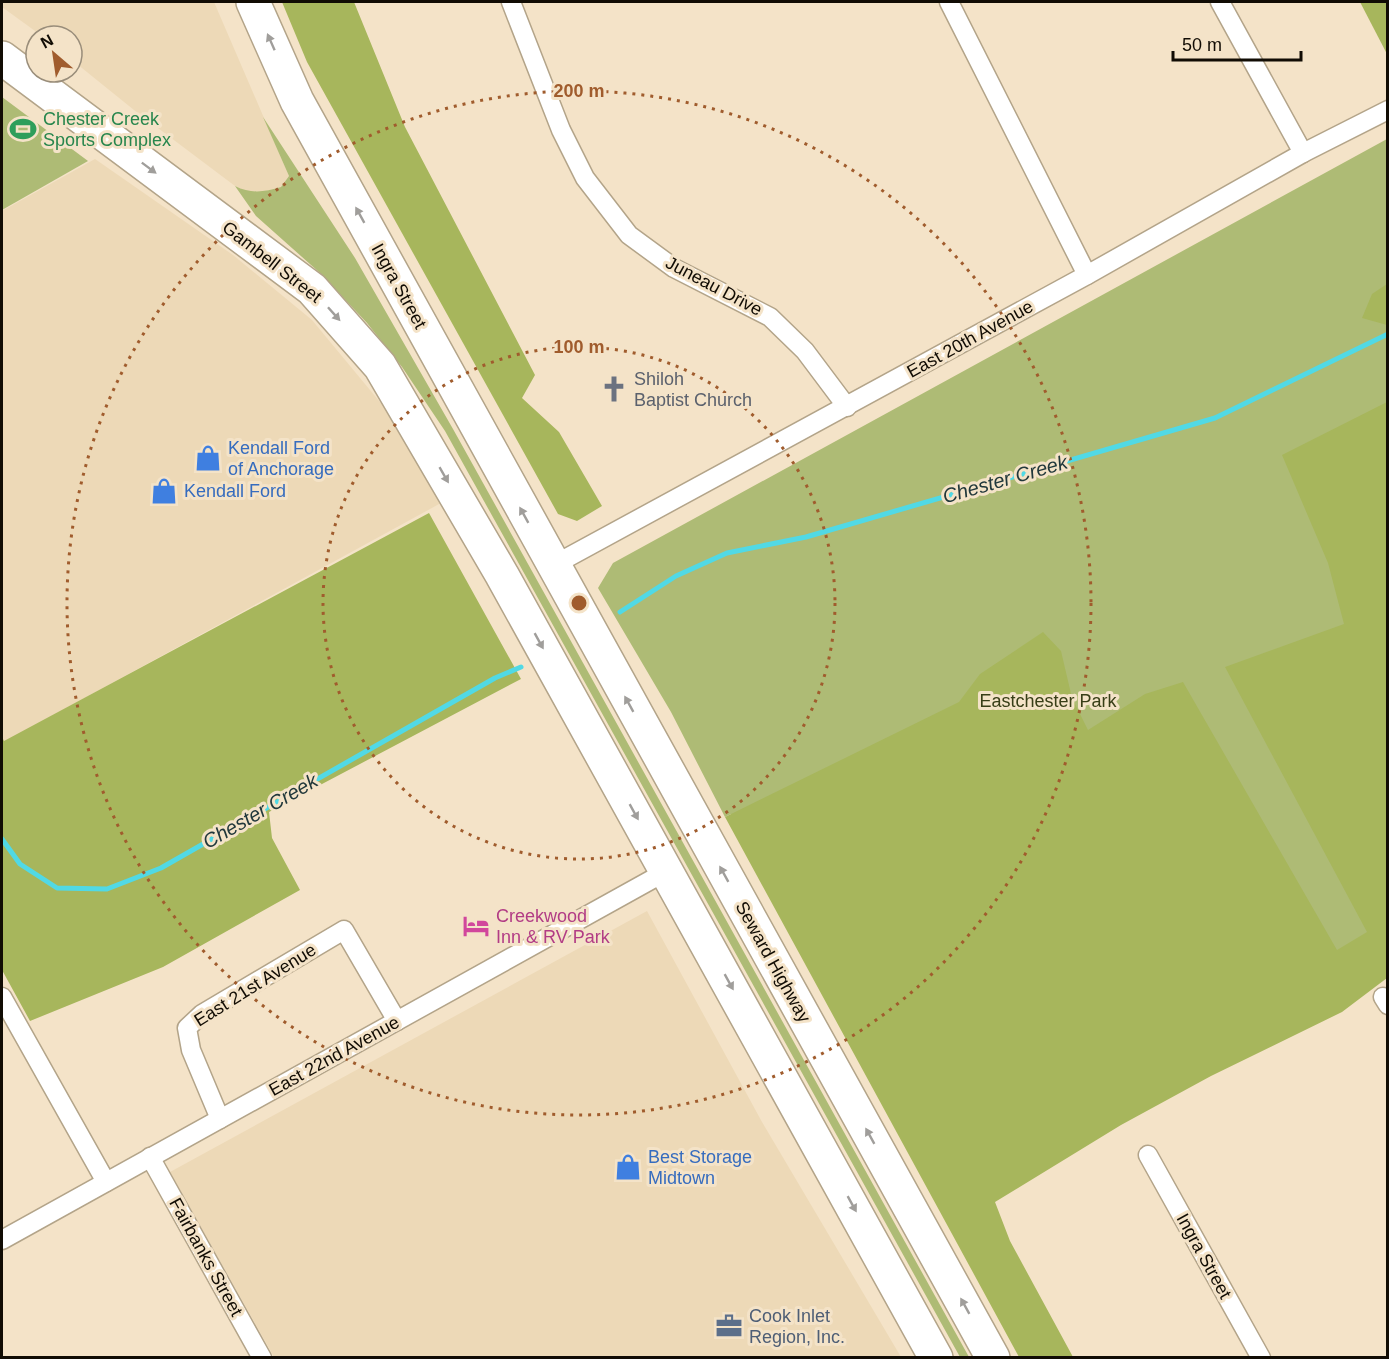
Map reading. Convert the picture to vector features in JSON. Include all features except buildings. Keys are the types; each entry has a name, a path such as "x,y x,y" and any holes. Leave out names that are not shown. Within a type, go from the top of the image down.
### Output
{"highway":[{"name":"Ingra Street","path":"253,2 297,101 552,566"},
{"name":"Gambell Street","path":"2,58 312,289 381,366 510,590 667,871"},
{"name":"Seward Highway","path":"552,566 993,1358"},
{"path":"667,871 936,1358"}],"street":[{"name":"Juneau Drive","path":"511,2 561,130 585,178 629,235 674,268 771,317 805,351 847,406"},
{"path":"949,2 1087,275"},
{"path":"1220,2 1303,153"},
{"name":"East 20th Avenue","path":"552,566 1087,275 1303,153 1388,110"},
{"name":"East 22nd Avenue","path":"2,1240 667,871"},
{"name":"East 21st Avenue","path":"220,1119 191,1050 187,1028 202,1014 344,930 398,1021"},
{"path":"2,997 106,1182"},
{"name":"Ingra Street","path":"1148,1155 1260,1358"},
{"name":"Fairbanks Street","path":"150,1157 262,1358"}],"shaded area":[{"path":"2,2 214,2 289,176 281,187 266,191 248,192 235,186 84,70 84,24 25,24 2,7"},
{"name":"Kendall Ford of Anchorage","path":"95,159 233,255 312,320 389,413 441,503 4,742 2,737 2,211"},
{"path":"647,911 762,1122 901,1357 274,1357 170,1172"}],"green space":[{"path":"282,2 354,2 405,127 535,375 522,398 559,432 602,506 577,521 558,514 307,62"},
{"path":"1360,2 1387,2 1387,54"},
{"name":"Chester Creek Sports Complex","path":"2,97 88,161 2,210"},
{"path":"263,117 355,258 453,429 969,1357 960,1357 445,431 402,367 367,323 320,273 256,216 235,186 252,191 269,190 281,187 289,176"},
{"name":"Eastchester Park","path":"1387,139 1387,947 948,1179 731,814 725,817 671,712 598,588 613,563"},
{"path":"1387,284 1387,325 1362,318 1372,294"},
{"path":"1387,402 1387,978 1342,1012 1211,1076 1121,1125 995,1202 1010,1241 1073,1357 1019,1357 725,817 959,702 980,674 1043,632 1061,651 1072,698 1088,730 1145,694 1183,682 1337,950 1367,932 1225,667 1344,624 1328,563 1282,455"},
{"path":"429,513 521,679 269,812 272,838 300,890 163,967 30,1021 2,970 2,737 4,741"}],"waterway":[{"name":"Chester Creek","path":"620,612 676,576 727,553 806,537 1215,418 1388,334"},
{"name":"Chester Creek","path":"2,839 20,864 57,888 107,889 161,868 495,678 521,667"}],"place":[{"name":"Chester Creek Sports Complex","path":"23,129"},
{"name":"Shiloh Baptist Church","path":"614,389"},
{"name":"Kendall Ford of Anchorage","path":"208,458"},
{"name":"Kendall Ford","path":"164,491"},
{"name":"Creekwood Inn & RV Park","path":"476,926"},
{"name":"Best Storage Midtown","path":"628,1167"},
{"name":"Cook Inlet Region, Inc.","path":"729,1326"}]}
